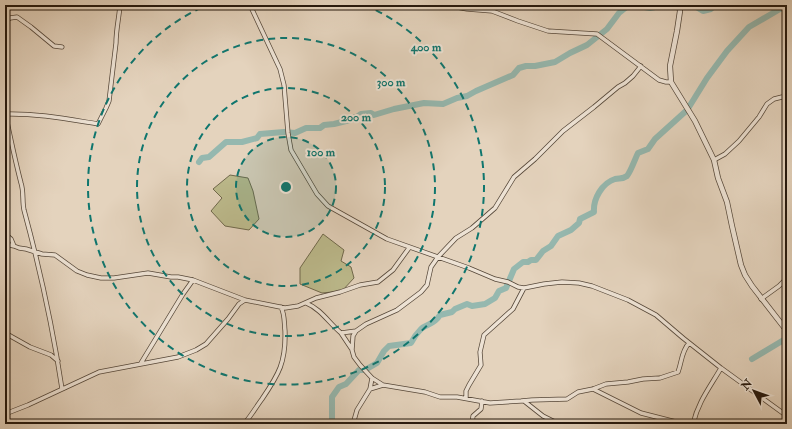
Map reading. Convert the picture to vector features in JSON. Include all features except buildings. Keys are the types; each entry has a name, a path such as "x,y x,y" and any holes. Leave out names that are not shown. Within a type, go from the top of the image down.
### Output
{"street":[{"path":"62,389 53,331 34,252 32,236 23,203 22,184 5,114 34,115 98,124 109,101 120,5"},
{"path":"250,5 278,61 284,85 288,134 291,150 317,194 328,206 380,236 495,279 508,282 518,287 524,288 562,282 578,283 592,286 628,300 656,315 721,368 787,416"},
{"path":"446,5 467,9 492,11 548,31 597,34 662,81 671,82"},
{"path":"679,5 680,11 670,66 671,82 695,121 714,160 718,178 727,202 741,265 745,276 761,299 787,331"},
{"path":"5,22 10,18 17,17 54,46 62,47"},
{"path":"341,333 356,331 366,324 397,310 422,292 427,285 431,267 438,257 456,238 472,228 495,208 514,177 536,159 563,131 625,83 641,66"},
{"path":"714,160 725,154 739,141 761,114 767,104 774,99 787,97"},
{"path":"5,234 11,239 14,246"},
{"path":"5,244 34,252 55,254 77,271 94,277 114,278 148,273 193,280 245,300 281,307 292,307 357,286 378,282 393,270 409,248"},
{"path":"761,299 787,278"},
{"path":"141,363 193,280"},
{"path":"466,398 466,391 481,365 480,352 484,335 513,309 524,288"},
{"path":"5,414 100,372 184,355 202,347 210,340 239,304 245,300"},
{"path":"306,303 317,308 341,333 352,349 357,362 372,378 383,385 425,392 440,397 466,398 482,402 501,403 567,399 578,392 593,389 606,384 660,378 675,374 678,372 684,349 689,343"},
{"path":"244,424 282,366 285,340 284,319 281,307"},
{"path":"352,349 356,331"},
{"path":"5,333 30,347 51,355 58,361"},
{"path":"693,424 695,414 702,399 721,368"},
{"path":"353,424 357,410 370,389 372,378"},
{"path":"370,389 383,385"},
{"path":"593,389 641,413 684,424"},
{"path":"524,401 543,416 559,424"},
{"path":"472,424 472,416 481,409 482,402"},
{"path":"5,422 14,424"}],"shaded area":[{"path":"230,175 248,178 253,191 259,219 249,230 225,226 211,211 222,198 213,189"},
{"path":"323,234 344,250 341,261 351,267 354,278 342,291 322,293 300,284 300,268"}],"waterway":[{"path":"199,162 202,158 209,157 226,142 242,142 257,138 260,134 284,132 295,133 306,128 320,128 324,125 354,119 361,114 371,113 374,115 424,103 443,104 457,98 467,96 513,75 519,68 555,62 587,45 607,29 619,13 629,5"},
{"path":"634,5 650,8 665,5"},
{"path":"683,6 687,5"},
{"path":"693,5 703,11 711,9 715,5"},
{"path":"730,5 740,7 745,5"},
{"path":"761,5 780,9 787,8"},
{"path":"689,107 707,78 727,51 749,27 780,9"},
{"path":"328,424 332,420 332,397 339,387 346,384 359,370 365,370 377,363 384,351 389,346 411,343 423,327 433,323 440,315 452,312 455,309 467,304 472,306 485,304 495,298 499,291 506,288 514,269 523,262 536,260 543,251 551,246 558,236 571,230 579,223 580,219 594,212 595,202 602,188 610,181 627,176 638,153 648,149 655,139 686,111"},
{"path":"752,359 787,338"}]}
